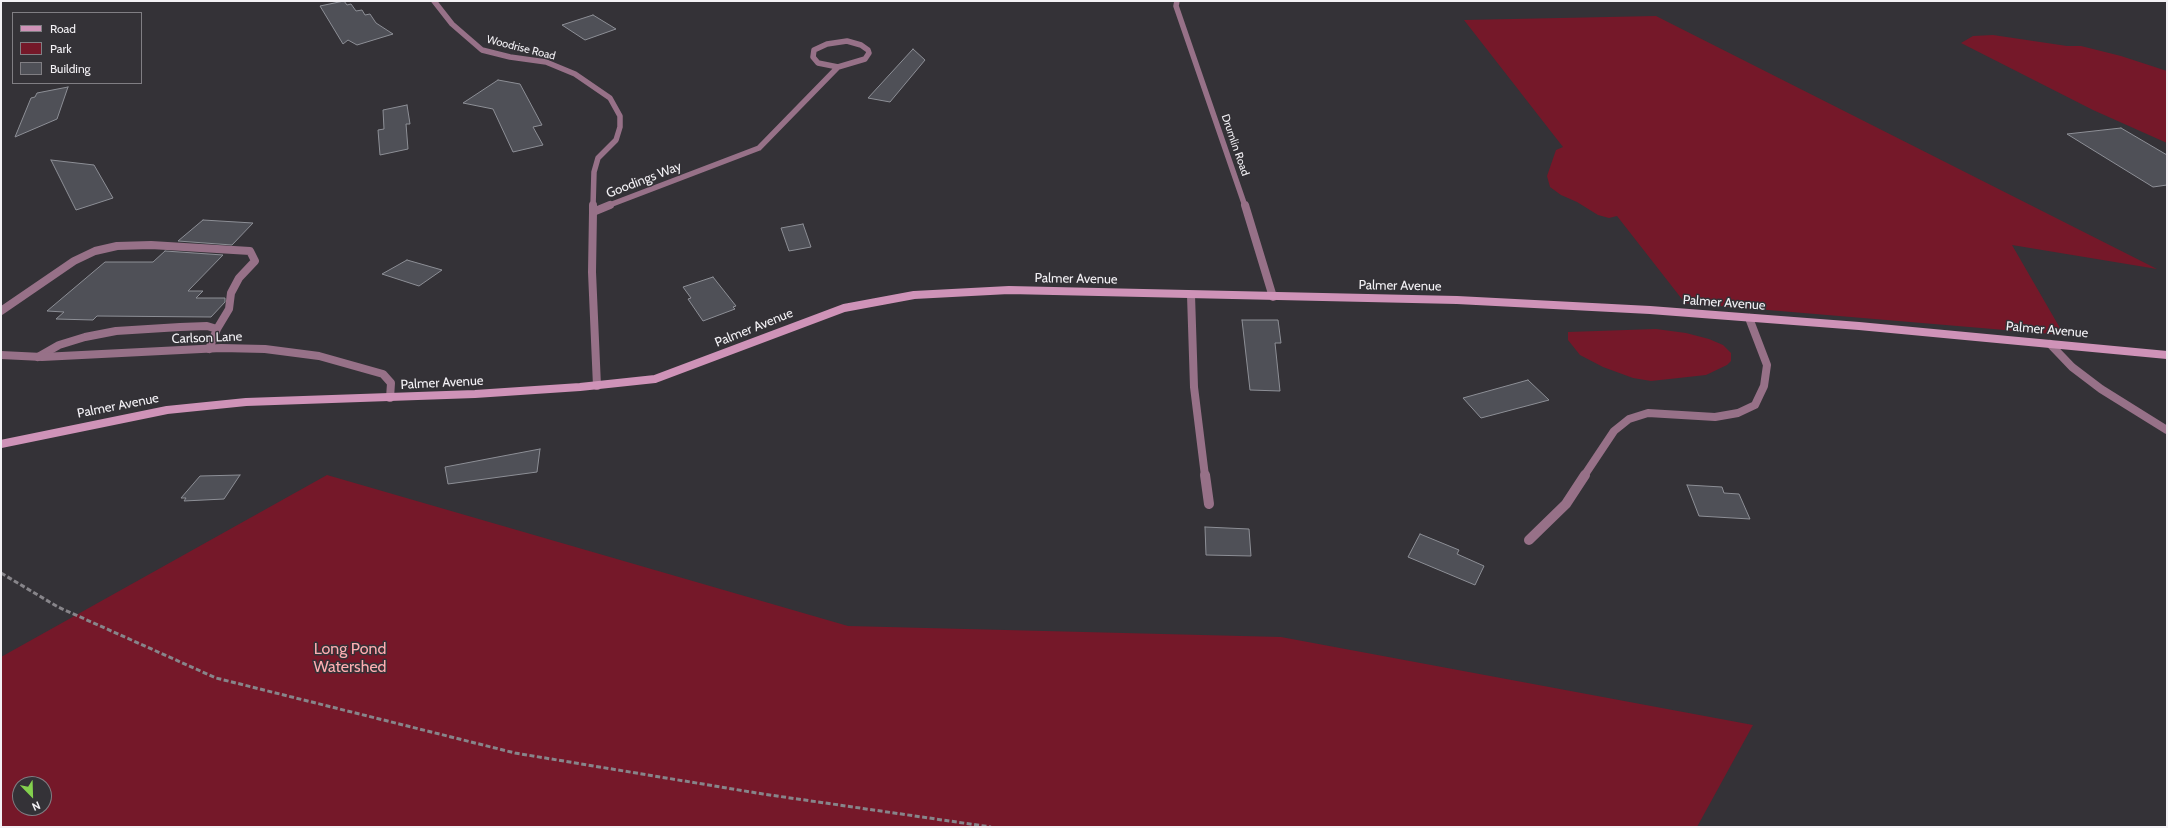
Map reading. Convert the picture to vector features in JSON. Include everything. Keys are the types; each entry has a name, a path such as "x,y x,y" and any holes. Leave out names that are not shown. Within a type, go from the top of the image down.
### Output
{"main road":[{"name":"Palmer Avenue","path":"1,444 77,427 167,410 246,402 390,398 597,386 655,378 696,365 844,308 914,295 1008,290 1457,300 1650,310 2167,355"}],"street":[{"name":"Woodrise Road","path":"434,1 452,24 482,50 510,57 546,62 575,74 610,98 620,116 620,126 616,140 598,158 594,172 593,212"},
{"name":"Drumlin Road","path":"1178,1 1176,6 1247,212 1274,297"},
{"path":"847,41 861,45 868,50 869,53 865,59 853,64 838,67 823,65 815,60 812,54 814,50 826,44 847,41"},
{"name":"Goodings Way","path":"593,212 759,148 838,67"},
{"path":"593,212 592,272 597,386"},
{"path":"1,311 74,261 95,251 117,246 151,245 240,249 250,251 254,256 255,261 239,278 232,293 229,309 217,329 209,349"},
{"path":"1191,295 1194,387 1209,504"},
{"path":"1529,540 1566,504 1614,431 1629,419 1648,412 1715,417 1738,413 1755,405 1764,386 1767,366 1749,318"},
{"path":"38,356 59,345 116,331 207,326 217,329"},
{"path":"2050,344 2072,367 2101,389 2167,430"},
{"name":"Carlson Lane","path":"1,355 38,356 209,349 265,349 319,356 382,374 391,383 390,398"}],"path":[{"path":"1,573 58,607 216,678 515,753 756,792 991,827"}],"green space":[{"path":"1656,16 2157,269 2012,245 2064,335 1685,303 1617,216 1609,218 1598,215 1577,202 1561,195 1550,187 1547,176 1556,150 1563,147 1464,20"},
{"path":"1993,35 2067,46 2081,46 2121,56 2167,71 2167,143 2093,110 1961,43 1973,36"},
{"path":"1656,329 1686,333 1709,339 1723,345 1731,353 1731,361 1727,365 1706,375 1651,381 1633,378 1603,367 1580,355 1568,340 1568,332"},
{"name":"Long Pond Watershed","path":"327,475 848,626 1281,637 1753,725 1697,827 1,827 1,657"}],"building":[{"path":"344,1 347,5 351,4 356,11 362,10 365,15 370,14 376,23 393,34 357,45 348,40 343,44 320,6"},
{"path":"593,15 616,29 585,40 562,25"},
{"path":"913,49 925,60 890,102 868,98"},
{"path":"498,80 520,84 542,125 533,127 543,145 513,152 493,109 463,103"},
{"path":"68,87 57,119 15,137 31,98 35,97 37,93"},
{"path":"407,105 410,124 406,124 408,149 380,155 378,130 384,129 383,110"},
{"path":"2121,128 2167,155 2167,185 2153,187 2067,134"},
{"path":"51,160 94,165 113,198 76,210"},
{"path":"203,220 253,223 232,245 178,241"},
{"path":"803,224 811,247 789,251 781,228"},
{"path":"165,251 223,255 188,291 203,291 196,298 225,298 225,302 211,317 97,316 93,320 56,319 64,312 47,311 105,262 153,262"},
{"path":"407,260 442,270 419,286 382,274"},
{"path":"713,277 736,306 733,307 735,309 703,321 688,299 691,298 683,287"},
{"path":"1242,320 1278,320 1281,343 1275,343 1280,391 1250,390"},
{"path":"1528,380 1549,400 1481,418 1463,398"},
{"path":"540,449 537,472 448,484 445,467"},
{"path":"240,475 224,499 184,501 186,498 181,498 200,476"},
{"path":"1687,485 1722,487 1724,493 1739,494 1750,519 1699,516"},
{"path":"1205,527 1249,529 1251,556 1206,555"},
{"path":"1420,534 1459,550 1457,554 1484,566 1475,585 1408,557"}]}
